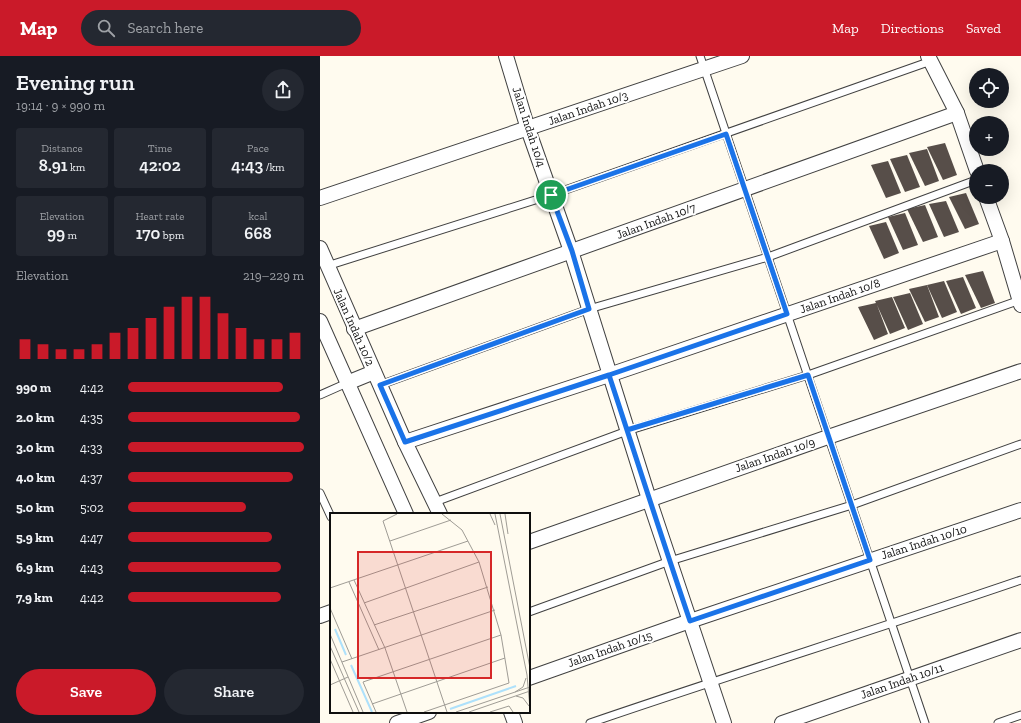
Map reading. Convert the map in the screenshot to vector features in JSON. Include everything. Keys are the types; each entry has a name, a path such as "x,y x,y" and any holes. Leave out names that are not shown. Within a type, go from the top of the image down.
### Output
{"street":[{"name":"Jalan Indah 10/4","path":"507,56 528,129 572,251 609,375 724,723"},
{"name":"Jalan Indah 10/3","path":"320,198 528,129 702,62 742,56"},
{"path":"930,58 957,113 975,164"},
{"name":"Jalan Indah 10/7","path":"354,329 957,113"},
{"path":"989,204 1002,240 1020,303"},
{"name":"Jalan Indah 10/8","path":"405,442 609,375 1002,240"},
{"name":"Jalan Indah 10/2","path":"320,248 354,329 405,442 437,508"},
{"path":"320,321 406,513"},
{"name":"Jalan Indah 10/9","path":"530,542 649,499 1021,371"},
{"path":"347,383 377,379"},
{"name":"Jalan Indah 10/10","path":"690,621 1021,510"},
{"path":"320,616 330,612"},
{"name":"Jalan Indah 10/15","path":"530,678 690,621"},
{"name":"Jalan Indah 10/11","path":"782,723 1021,640"},
{"path":"397,723 426,713"},
{"path":"511,713 515,723"}],"lane":[{"path":"327,266 551,195 726,134 930,58"},
{"path":"702,62 925,723"},
{"path":"377,379 589,309 768,257 969,183"},
{"path":"437,508 627,430 808,375 1020,303"},
{"path":"320,395 347,383"},
{"path":"530,612 670,562 852,505 1021,444"},
{"path":"320,493 330,515"},
{"path":"590,723 1021,580"},
{"path":"998,723 1021,715"}],"building":[{"path":"945,143 957,175 943,180 927,147"},
{"path":"927,149 939,181 925,186 909,153"},
{"path":"907,155 920,187 905,192 890,159"},
{"path":"888,161 901,193 886,198 871,165"},
{"path":"966,193 969,204 971,204 979,224 965,229 949,197"},
{"path":"946,201 959,232 944,237 929,204"},
{"path":"925,205 938,237 923,242 907,209"},
{"path":"905,213 918,245 903,250 888,217"},
{"path":"886,222 899,253 884,259 869,226"},
{"path":"983,271 995,303 981,308 965,275"},
{"path":"963,277 976,308 961,314 946,281"},
{"path":"944,281 957,312 942,318 927,285"},
{"path":"927,285 939,317 925,322 909,289"},
{"path":"910,293 923,324 908,330 893,297"},
{"path":"892,297 905,328 890,334 877,305 888,334 874,340 858,307 876,303 875,301"}],"route":[{"path":"551,195 572,251 589,309 380,385 405,442 609,375 627,430 808,375 870,560 690,621 649,499 609,375 787,314 726,134 551,195"}]}
